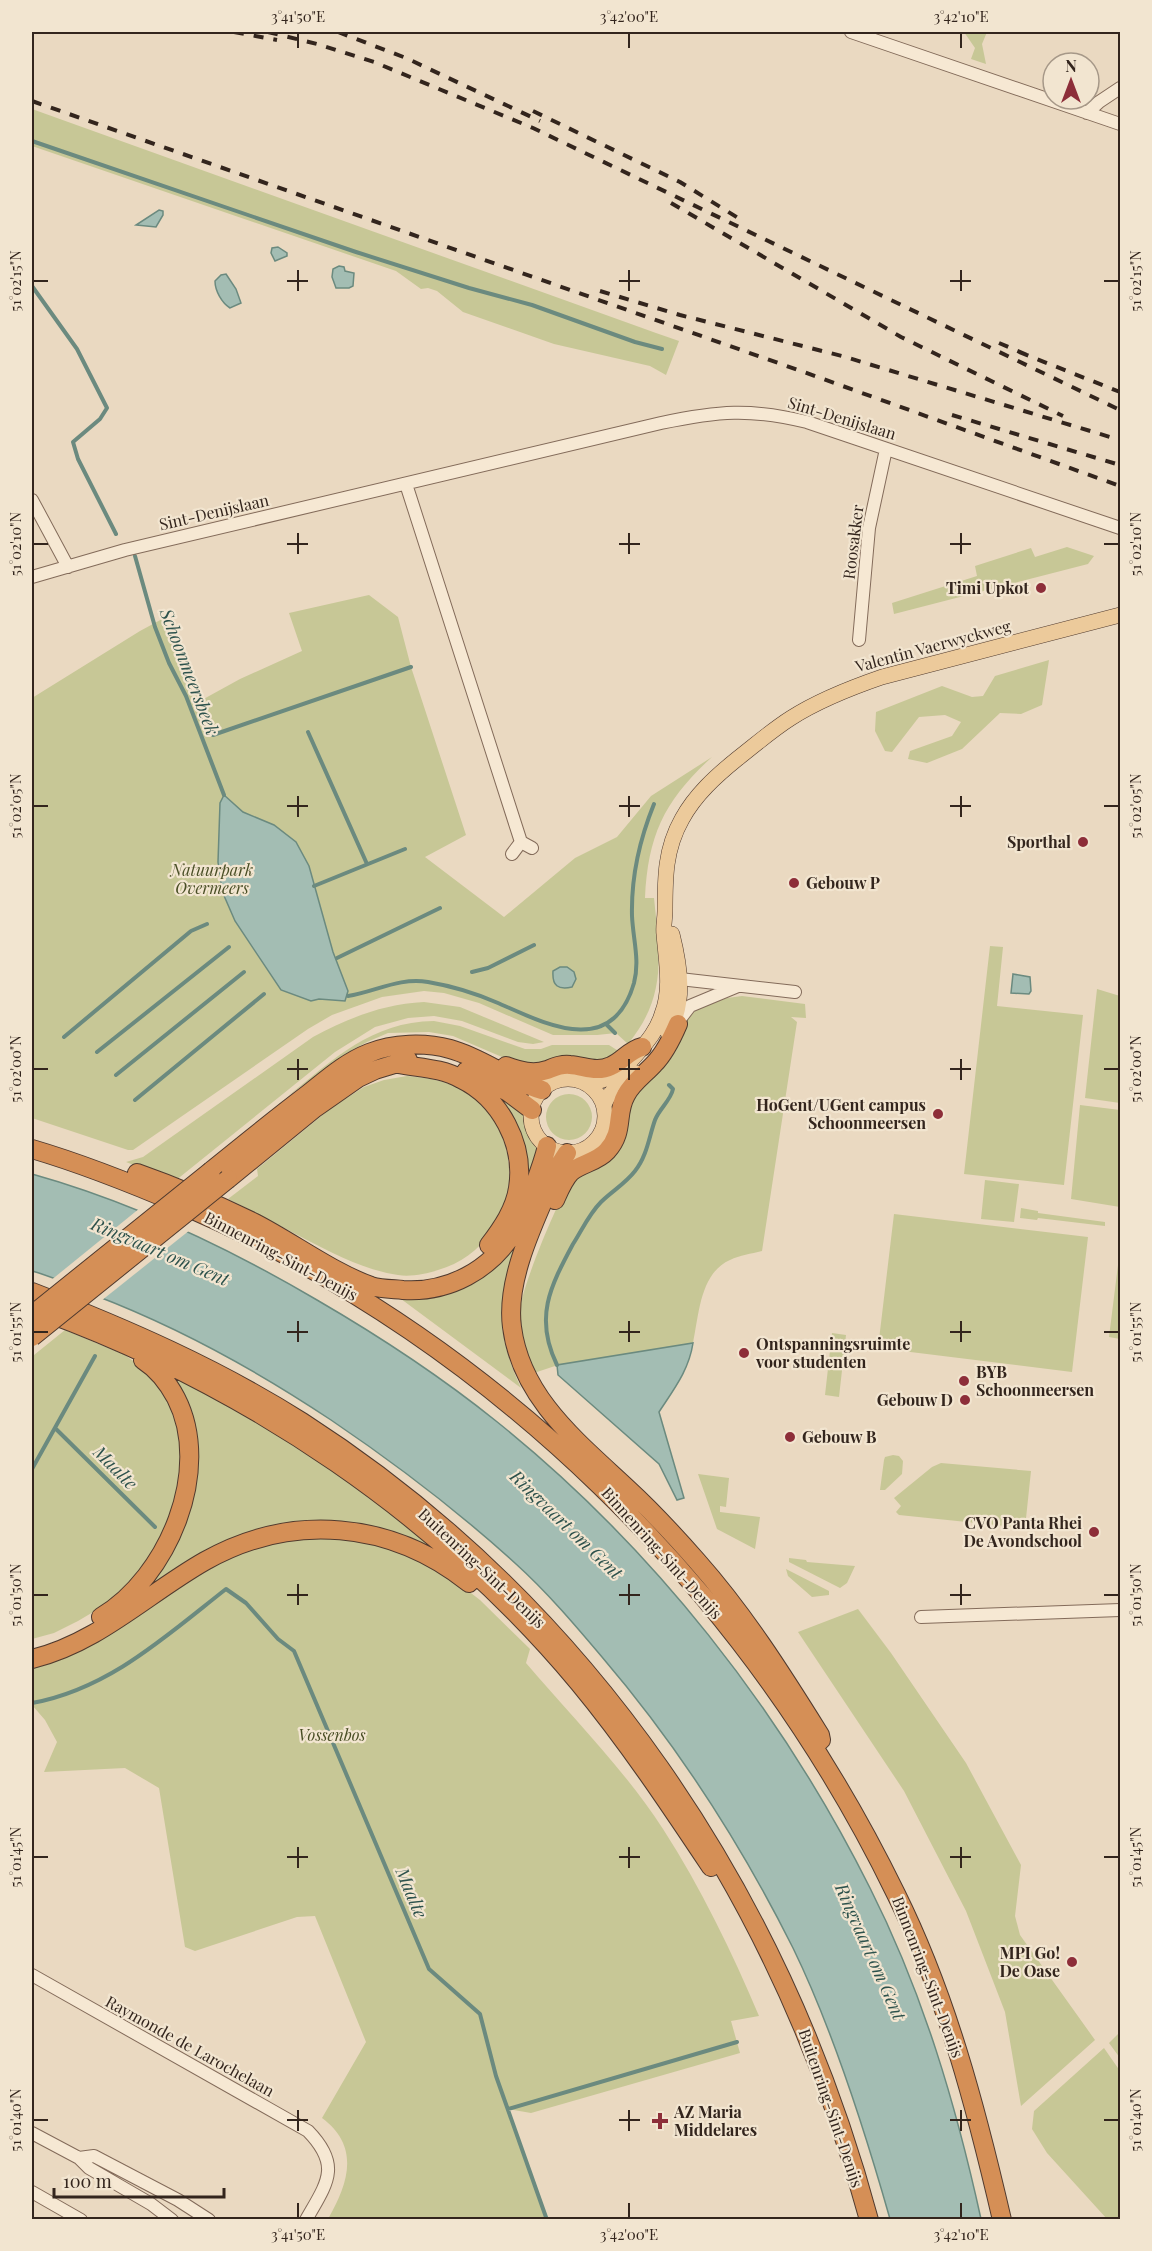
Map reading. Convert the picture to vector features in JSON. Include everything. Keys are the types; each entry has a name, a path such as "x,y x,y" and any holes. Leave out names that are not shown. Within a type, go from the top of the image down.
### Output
{"highway":[{"path":"536,1222 546,1219 562,1185 572,1172 596,1161 615,1140 620,1125 621,1108 627,1092 656,1063 673,1036 674,1027"},
{"path":"32,1316 331,1076 369,1053 390,1046 428,1045 450,1049 530,1087 542,1090"},
{"path":"479,1061 492,1059 526,1072 570,1065 598,1070 610,1067 633,1049 642,1047"},
{"path":"32,1337 315,1108 358,1078 375,1070 411,1060 447,1063 508,1092 532,1110"},
{"path":"293,1244 309,1245 357,1271 374,1277 412,1282 433,1279 454,1272 472,1261 487,1248 507,1219 519,1188 519,1170 512,1135 504,1118 489,1100 462,1079 430,1068 398,1064"},
{"path":"36,1150 74,1151 160,1181 255,1223 354,1279 373,1286 416,1291 438,1288 458,1281 477,1272 493,1258 516,1230 543,1163 546,1146"},
{"name":"Binnenring-Sint-Denijs","path":"36,1150 144,1188 251,1236 337,1284 405,1327 475,1378 552,1441 645,1531 725,1622 763,1672 826,1765 897,1894 924,1958 966,2076 1002,2220"},
{"path":"567,1153 558,1167 518,1267 511,1302 514,1343 525,1376 537,1396 563,1428 632,1493 698,1562 751,1629 820,1735 826,1765"},
{"name":"Buitenring-Sint-Denijs","path":"32,1292 108,1321 177,1353 249,1390 303,1423 393,1487 465,1548 511,1591 597,1683 651,1752 722,1862 772,1955 784,1993 839,2121 868,2220"},
{"path":"32,1307 110,1337 195,1378 291,1432 382,1496 461,1562 548,1649 622,1738 715,1873 784,1993"},
{"path":"32,1648 80,1629 124,1600 144,1578 170,1538 187,1487 188,1435 182,1410 163,1377 149,1364 110,1337"},
{"path":"32,1659 59,1651 88,1637 205,1561 234,1547 265,1536 322,1528 349,1530 375,1536 432,1559 485,1595 535,1644 548,1649"}],"main road":[{"name":"Valentin Vaerwyckweg","path":"604,1106 614,1091 650,1061 674,1027 680,994 674,978 663,924 664,881 668,854 675,835 687,812 704,789 791,718 823,700 882,677 1120,615"},
{"name":"Valentin Vaerwyckweg","path":"585,1083 607,1080 630,1061 642,1047 656,1029 674,978"},
{"path":"574,1080 585,1083 600,1097 604,1106 606,1118 598,1139 589,1147 578,1152 556,1151 546,1146 534,1130 532,1110 536,1099 542,1090 552,1083 574,1080"}],"street":[{"path":"852,32 1120,124"},
{"path":"1087,113 1120,88"},
{"name":"Sint-Denijslaan","path":"32,577 125,550 661,423 724,412 782,416 807,422 1120,528"},
{"name":"Roosakker","path":"859,640 869,528 886,449"},
{"path":"406,484 520,842 532,848"},
{"path":"32,500 68,567"},
{"path":"512,854 520,842"},
{"name":"Valentin Vaerwyckweg","path":"674,978 795,992"},
{"name":"Valentin Vaerwyckweg","path":"674,1027 690,1006 739,986"},
{"path":"921,1617 1120,1610"},
{"name":"Raymonde de Larochelaan","path":"32,1975 308,2132 322,2145 328,2162 328,2176 323,2191 306,2220"},
{"path":"32,2133 79,2158 89,2168 141,2198 172,2220"},
{"path":"79,2158 94,2156 178,2200 209,2220"},
{"path":"32,2192 81,2220"}],"green space":[{"path":"964,32 987,32 982,44 986,64 971,59 975,48"},
{"path":"32,109 679,341 666,375 650,366 554,344 463,312 437,291 428,288 421,289 396,271 32,146"},
{"path":"1067,547 1094,556 1088,564 894,614 892,603 977,576 975,566 1031,548 1035,557"},
{"name":"Natuurpark Overmeers","path":"369,595 398,617 411,667 466,835 425,857 504,917 575,858 617,837 651,796 712,757 682,788 671,804 655,837 650,855 645,898 654,898 659,957 655,992 641,1026 628,1044 616,1033 553,1035 479,1003 444,993 424,991 382,997 332,1015 308,1029 133,1150 32,1118 32,698 164,618 200,701 240,679 302,651 289,613"},
{"path":"1049,660 1042,705 1021,714 1000,713 962,749 927,763 908,759 910,751 952,736 961,722 945,715 919,717 892,752 885,751 875,731 876,712 942,686 972,697 983,696 995,676"},
{"path":"990,946 1003,947 997,1006 1083,1015 1064,1185 964,1174"},
{"path":"1097,989 1120,996 1120,1103 1085,1098"},
{"path":"742,996 805,1004 806,1018 791,1017 797,1022 762,1251 730,1260 712,1275 702,1296 693,1343 558,1365 534,1373 524,1339 521,1305 535,1260 568,1185 576,1175 599,1165 625,1110 693,1009 727,998"},
{"path":"424,1002 460,1007 544,1042 533,1044 518,1042 462,1021 434,1016 408,1018 375,1027 335,1052 175,1181 126,1162 143,1157 313,1037 367,1013 409,1003"},
{"path":"434,1021 460,1026 525,1049 541,1049 552,1045 609,1045 620,1052 608,1061 535,1065 509,1060 453,1036 429,1032 388,1033 347,1053 288,1096 338,1056 372,1035 412,1023"},
{"path":"407,1076 426,1078 463,1090 478,1102 495,1123 506,1147 509,1172 506,1198 498,1221 483,1242 463,1259 423,1274 403,1276 386,1273 338,1256 228,1199 258,1176 257,1169 331,1108 364,1087 384,1080"},
{"path":"479,1085 527,1112 529,1132 541,1148 501,1241 490,1251 523,1170"},
{"path":"569,1094 585,1101 592,1117 585,1133 569,1140 553,1133 546,1117 553,1101"},
{"path":"1080,1105 1120,1110 1120,1207 1071,1199"},
{"path":"985,1180 1019,1184 1014,1222 981,1219"},
{"path":"1021,1208 1038,1211 1038,1213 1105,1222 1105,1226 1020,1218"},
{"path":"894,1214 1088,1237 1072,1372 878,1348"},
{"path":"526,1217 510,1263 502,1302 504,1341 521,1388 397,1296 442,1293"},
{"path":"1120,1249 1120,1339 1109,1337"},
{"path":"65,1330 125,1355 144,1369 169,1398 182,1435 180,1487 162,1538 132,1581 110,1602 78,1621 54,1633 32,1639 32,1355"},
{"path":"832,1333 846,1335 839,1397 825,1395"},
{"path":"158,1366 260,1421 383,1505 458,1567 420,1547 281,1527 126,1607 196,1462"},
{"path":"899,1456 903,1461 902,1474 885,1490 880,1490 885,1457"},
{"path":"941,1463 1031,1471 1025,1528 899,1515 896,1512 901,1506 894,1498 932,1467"},
{"path":"698,1474 729,1478 726,1507 720,1506 720,1512 760,1517 755,1549 717,1529"},
{"name":"Vossenbos","path":"296,1537 348,1537 402,1552 454,1580 480,1600 530,1649 526,1663 615,1765 663,1829 715,1921 759,2016 731,2021 740,2053 531,2113 508,2109 547,2219 328,2219 341,2193 347,2166 342,2141 334,2129 322,2118 366,2042 315,1916 297,1917 195,1951 185,1947 159,1788 125,1768 44,1772 57,1742 45,1720 32,1705 32,1666 236,1553"},
{"path":"789,1558 807,1562 855,1566 847,1583 840,1588 789,1562"},
{"path":"786,1569 829,1591 829,1595 812,1597 788,1576"},
{"path":"858,1609 966,1763 1021,1865 1015,1916 1020,1935 1095,2040 1021,2106 1005,2012 966,1911 904,1791 798,1632"},
{"path":"1120,2032 1120,2058 1109,2043"},
{"path":"1104,2048 1120,2071 1120,2219 1107,2219 1047,2153 1032,2129 1034,2111"}],"water":[{"path":"159,210 163,211 163,215 156,227 136,225"},
{"path":"278,247 287,253 287,256 275,261 271,253 272,248"},
{"path":"339,266 344,267 345,271 354,273 353,286 336,288 332,277 333,269"},
{"path":"226,274 236,289 241,303 230,308 224,303 215,285 215,281 221,275"},
{"path":"224,795 243,812 274,825 296,842 309,866 333,952 348,991 345,1001 319,999 311,1001 281,990 235,921 222,891 218,862 220,803"},
{"path":"560,967 567,967 574,972 576,979 572,987 563,988 555,983 553,971"},
{"path":"1013,974 1030,977 1031,991 1029,994 1011,993"},
{"name":"Ringvaart om Gent","path":"32,1174 106,1198 214,1244 283,1281 386,1342 475,1404 553,1470 608,1522 659,1577 754,1695 835,1822 870,1888 906,1968 936,2050 961,2134 981,2219 890,2219 859,2116 835,2047 808,1980 773,1909 730,1834 657,1725 560,1609 516,1564 449,1507 379,1454 303,1402 186,1335 32,1271"},
{"path":"693,1343 684,1371 659,1412 684,1498 677,1500 659,1464 558,1375 557,1365"}],"pier":[{"path":"140,1208 190,1230 101,1301 50,1281"}],"waterway":[{"path":"32,141 356,252 469,288 532,305 635,342 662,349"},
{"name":"Schoonmeersbeek","path":"32,286 77,349 107,408 100,419 73,442 78,459 116,534"},
{"name":"Schoonmeersbeek","path":"135,556 155,627 169,663 186,696 224,795"},
{"path":"213,735 411,667"},
{"path":"308,732 367,864"},
{"name":"Schoonmeersbeek","path":"348,996 397,983 428,982 472,993 556,1026 576,1029 594,1028 610,1021 624,1007 636,974 632,916 633,887 640,845 654,804"},
{"path":"314,886 405,849"},
{"path":"337,958 440,908"},
{"path":"64,1037 191,931 207,924"},
{"path":"472,972 488,968 534,945"},
{"path":"97,1052 229,947"},
{"path":"116,1075 244,972"},
{"path":"135,1100 264,994"},
{"name":"Schoonmeersbeek","path":"606,1024 615,1033"},
{"name":"Schoonmeersbeek","path":"557,1365 550,1348 546,1317 552,1289 573,1244 593,1212 605,1198 627,1180 639,1165 655,1120 672,1093 673,1089 669,1085"},
{"path":"32,1469 95,1356"},
{"name":"Maalte","path":"55,1428 155,1527"},
{"name":"Maalte","path":"32,1703 60,1696 111,1673 159,1642 226,1589 246,1603 278,1639 294,1651 429,1969 480,2014 496,2076 547,2220"},
{"path":"508,2109 737,2042"}],"railway":[{"path":"234,32 277,40"},
{"path":"268,32 374,62 533,128 1120,410"},
{"path":"338,32 406,58 540,121"},
{"path":"32,101 801,371 1120,486"},
{"path":"533,111 680,182 743,221"},
{"path":"671,203 901,337 1063,416"},
{"path":"600,291 680,315 842,356 1120,440"},
{"path":"999,343 1027,355"},
{"path":"1019,352 1120,392"},
{"path":"952,415 1120,465"}],"place":[{"name":"Timi Upkot","path":"1041,588"},
{"name":"Sporthal","path":"1083,842"},
{"name":"Gebouw P","path":"794,883"},
{"name":"HoGent/UGent campus Schoonmeersen","path":"938,1114"},
{"name":"Ontspanningsruimte voor studenten","path":"744,1353"},
{"name":"BYB Schoonmeersen","path":"964,1381"},
{"name":"Gebouw D","path":"965,1400"},
{"name":"Gebouw B","path":"790,1437"},
{"name":"CVO Panta Rhei De Avondschool","path":"1094,1532"},
{"name":"MPI Go! De Oase","path":"1072,1962"},
{"name":"AZ Maria Middelares","path":"660,2121"}]}
